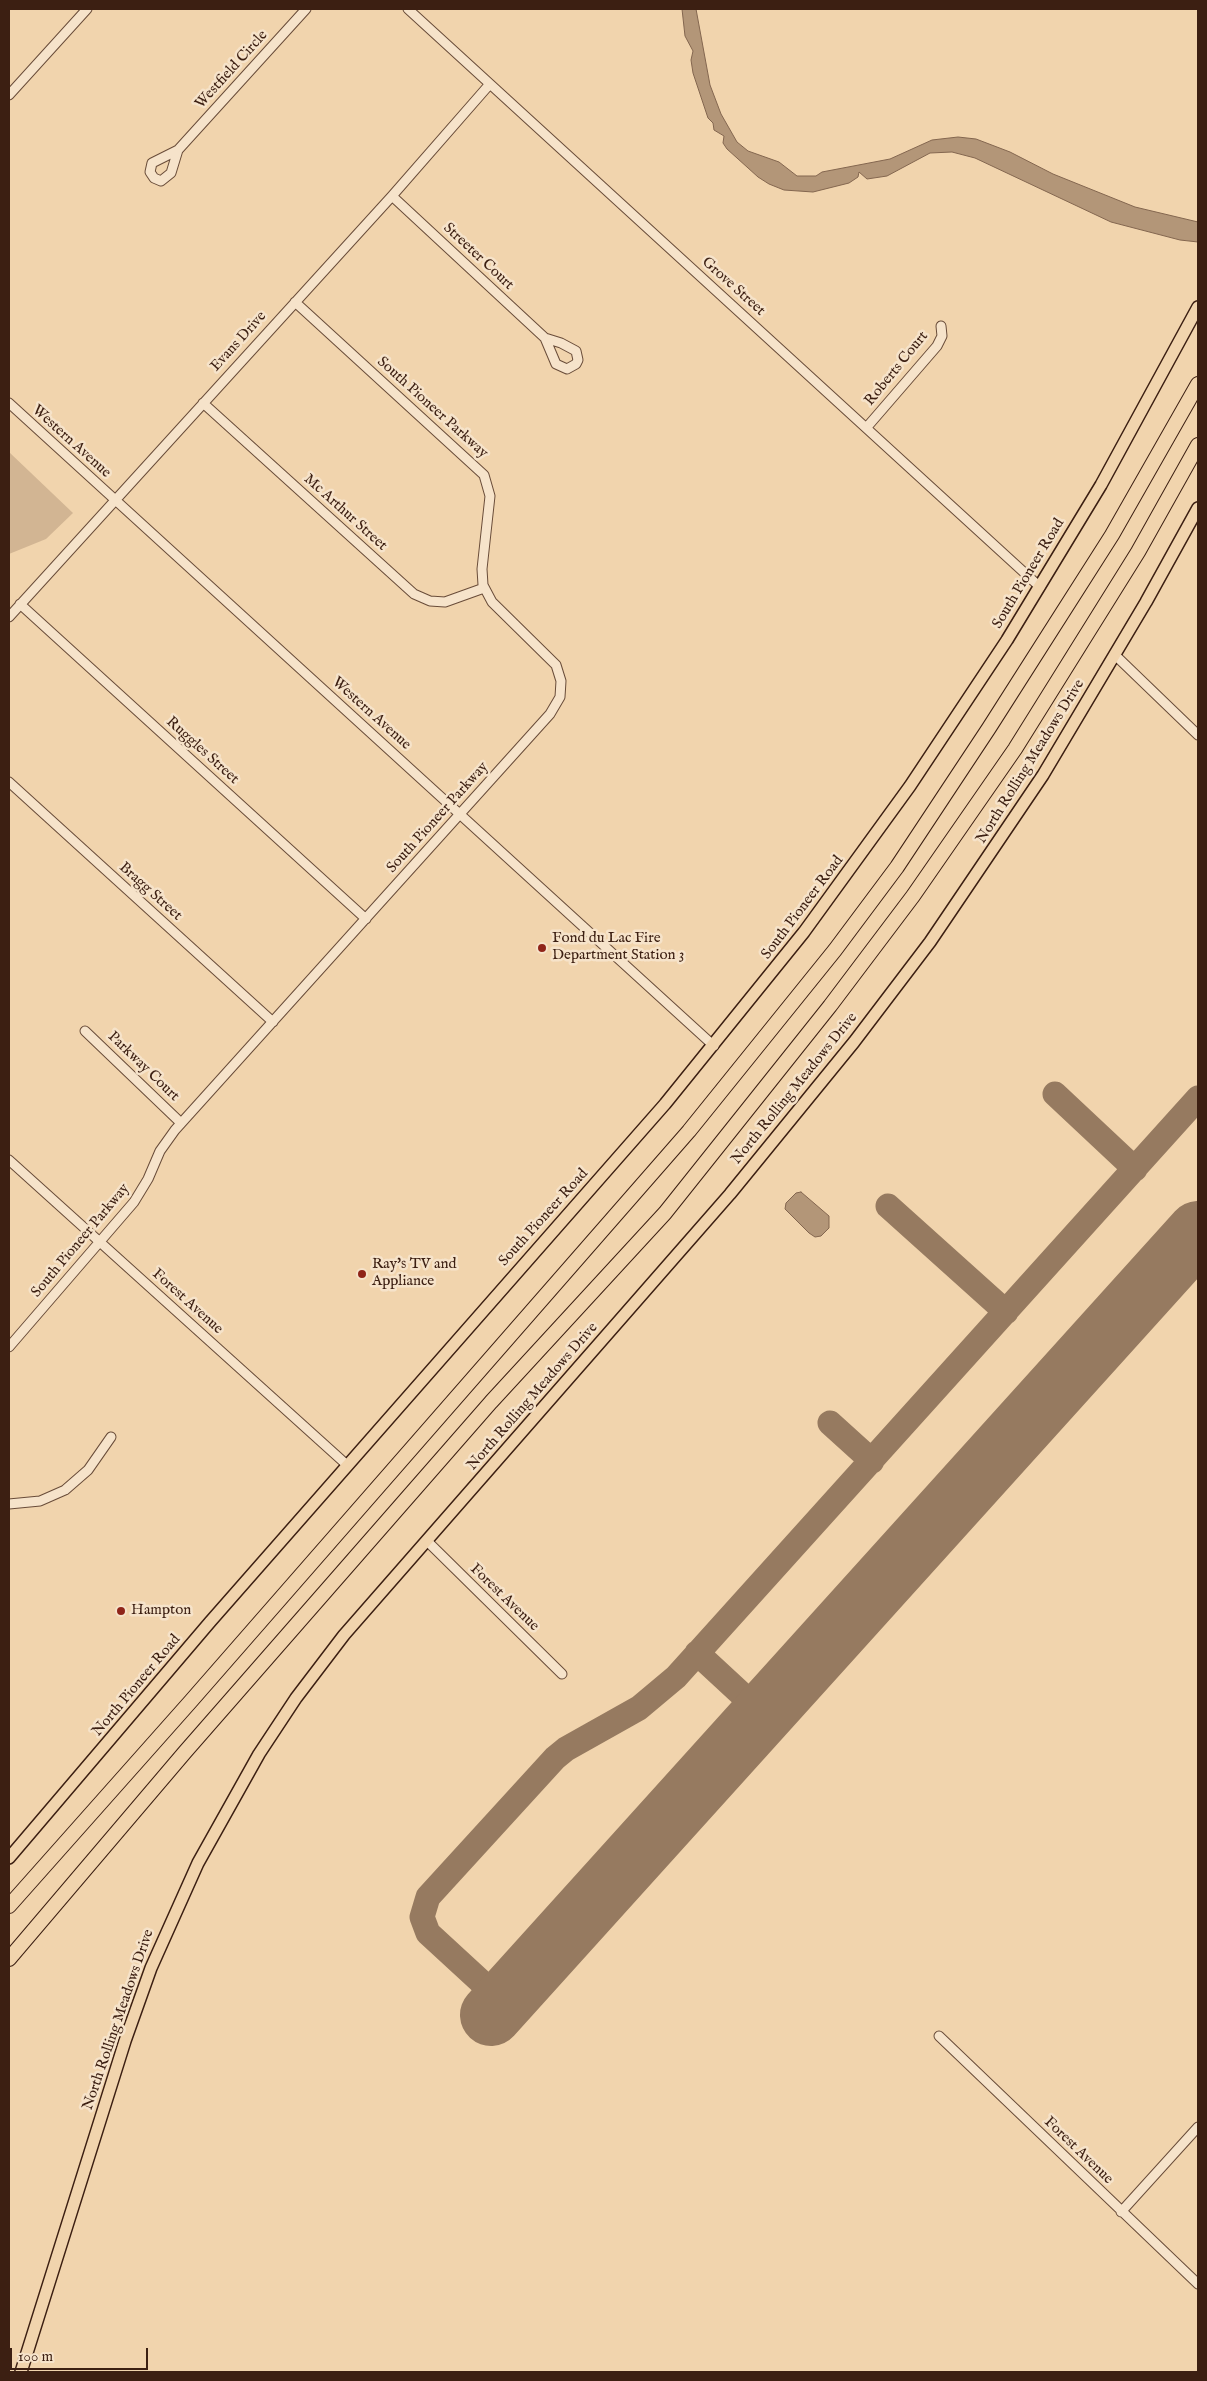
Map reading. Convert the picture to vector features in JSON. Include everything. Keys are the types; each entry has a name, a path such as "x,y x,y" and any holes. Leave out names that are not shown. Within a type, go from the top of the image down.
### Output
{"highway":[{"path":"9,1906 191,1701 689,1131 835,950 897,867 994,720 1112,535 1198,384"},
{"path":"9,1959 185,1752 485,1409 665,1213 830,1006 926,878 1015,749 1138,552 1198,445"}],"main road":[{"name":"South Pioneer Road","path":"347,1465 714,1046 804,932 884,823 964,707 1040,587 1124,445 1198,307"},
{"name":"North Rolling Meadows Drive","path":"21,2372 132,2020 158,1952 190,1878 232,1798 285,1714 344,1635 730,1194 854,1042 930,942 1043,775 1115,656 1198,508"},
{"name":"North Pioneer Road","path":"9,1858 347,1465"}],"street":[{"path":"9,95 87,9"},
{"name":"Westfield Circle","path":"178,150 306,9"},
{"name":"Grove Street","path":"408,9 1040,587"},
{"name":"Evans Drive","path":"9,617 392,196 489,85"},
{"name":"Streeter Court","path":"392,196 544,338"},
{"name":"South Pioneer Parkway","path":"9,1347 137,1198 164,1146 181,1123 557,705 561,690 559,673 552,659 492,602 484,588 482,569 490,496 484,475 295,302"},
{"name":"Roberts Court","path":"867,427 937,346 942,336 941,326"},
{"name":"Mc Arthur Street","path":"203,403 414,594 430,601 445,602 484,588"},
{"name":"Western Avenue","path":"9,404 714,1046"},
{"name":"Ruggles Street","path":"20,604 366,919"},
{"path":"1115,656 1198,735"},
{"name":"Bragg Street","path":"9,782 273,1022"},
{"name":"Parkway Court","path":"85,1030 181,1123"},
{"name":"Forest Avenue","path":"9,1160 347,1465"},
{"path":"9,1504 33,1502 64,1490 88,1470 111,1437"},
{"name":"Forest Avenue","path":"427,1541 562,1674"},
{"name":"Forest Avenue","path":"939,2036 1198,2284"},
{"path":"1121,2212 1198,2127"}],"shaded area":[{"path":"682,9 696,9 710,85 721,114 737,142 748,151 779,162 797,176 816,176 822,172 890,159 932,140 958,137 976,139 1010,152 1053,174 1135,207 1198,222 1198,242 1180,240 1111,222 975,158 952,152 930,153 887,176 867,179 859,172 858,177 849,183 813,192 784,190 769,184 758,177 727,149 723,143 724,136 714,130 713,123 708,118 693,73 691,60 693,51 685,36"},
{"path":"9,452 73,513 46,539 9,554"},
{"path":"801,1192 829,1216 829,1228 821,1236 815,1237 809,1233 785,1209 786,1203 796,1193"}],"taxiway":[{"path":"1055,1094 1135,1169"},
{"path":"503,2002 428,1933 422,1917 428,1897 555,1758 566,1749 639,1708 676,1677 1198,1098"},
{"path":"888,1206 1006,1312"},
{"path":"830,1423 872,1461"},
{"path":"697,1653 763,1714"}],"runway":[{"path":"491,2015 1198,1232"}],"place":[{"name":"Fond du Lac Fire Department Station 3","path":"542,948"},
{"name":"Ray's TV and Appliance","path":"362,1274"},
{"name":"Hampton","path":"121,1611"}]}
